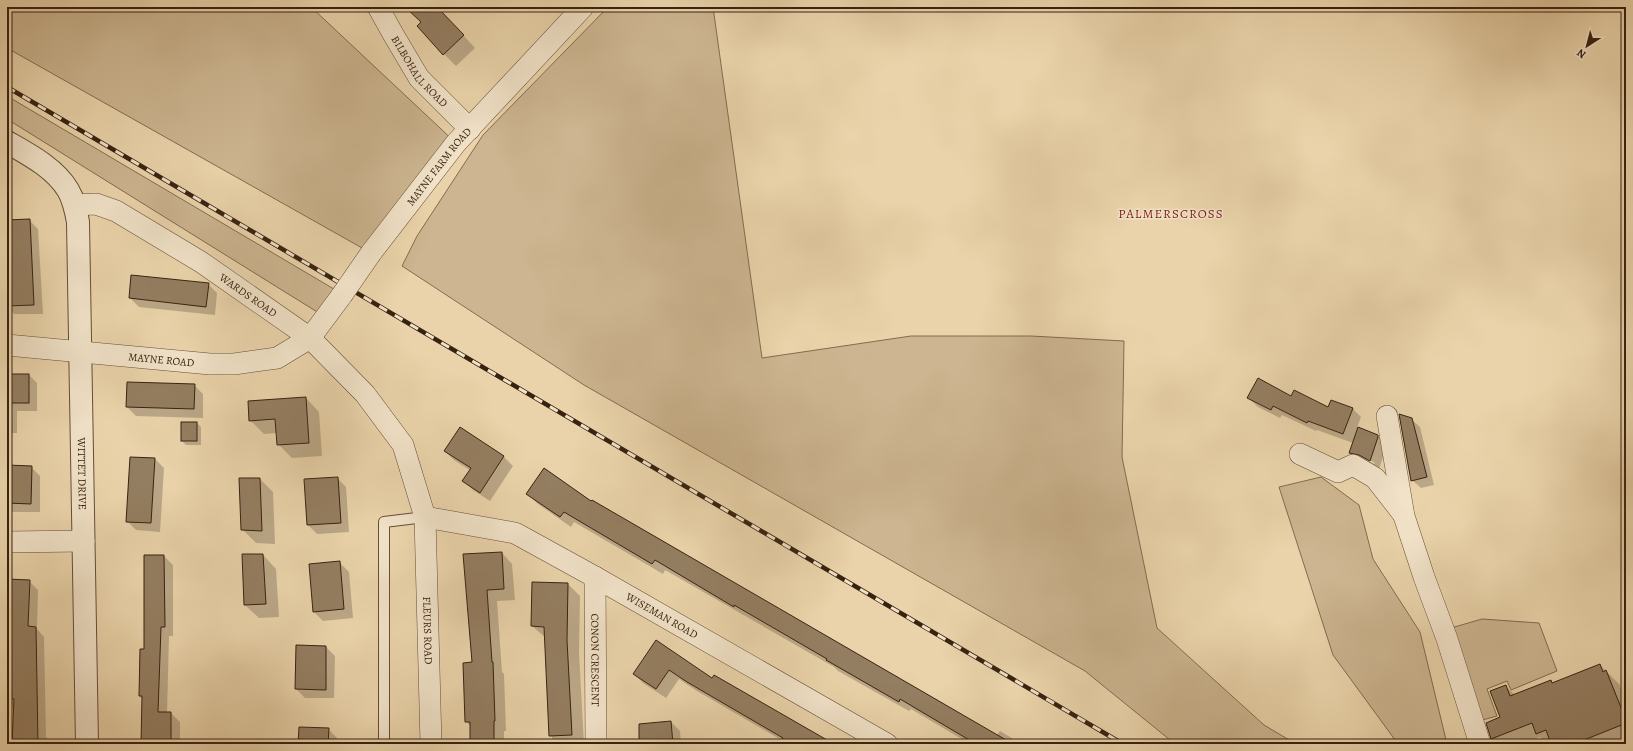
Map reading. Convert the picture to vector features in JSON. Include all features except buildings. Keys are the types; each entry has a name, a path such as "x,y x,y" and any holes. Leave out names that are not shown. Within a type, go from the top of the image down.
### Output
{"street":[{"name":"BILBOHALL ROAD","path":"378,7 419,78 470,129"},
{"name":"MAYNE FARM ROAD","path":"310,338 371,253 456,143 583,7"},
{"path":"7,142 33,158 54,174 67,189 74,205"},
{"name":"WARDS ROAD","path":"74,205 96,204 116,211 201,262 310,338 365,394 403,445 425,517"},
{"name":"WITTET DRIVE","path":"74,205 78,222 82,351 87,744"},
{"name":"MAYNE ROAD","path":"7,345 210,364 234,364 278,358 310,338"},
{"path":"1387,416 1404,516 1447,639 1480,744"},
{"path":"1300,454 1338,472 1352,465 1376,478 1404,516"},
{"name":"WISEMAN ROAD","path":"425,517 515,533 887,744"},
{"name":"FLEURS ROAD","path":"425,517 431,744"},
{"path":"7,542 84,541"},
{"name":"CONON CRESCENT","path":"595,577 596,744"}],"lane":[{"path":"384,744 384,522 425,517"}],"shaded area":[{"path":"7,7 311,7 456,143 371,253 7,48"},
{"path":"608,7 713,7 762,358 911,336 1031,336 1124,341 1122,457 1157,628 1264,725 1296,744 1175,744 1085,671 584,385 402,266 417,236 483,135"},
{"path":"7,96 339,292 322,315 7,119"},
{"path":"1321,477 1359,505 1373,559 1420,632 1447,744 1398,744 1333,655 1279,487"},
{"path":"1482,619 1539,623 1557,671 1511,690 1507,681 1487,689 1497,716 1479,721 1451,628"}],"railway":[{"path":"7,87 1123,744"}],"district":[{"name":"PALMERSCROSS","path":"1171,213"}]}
